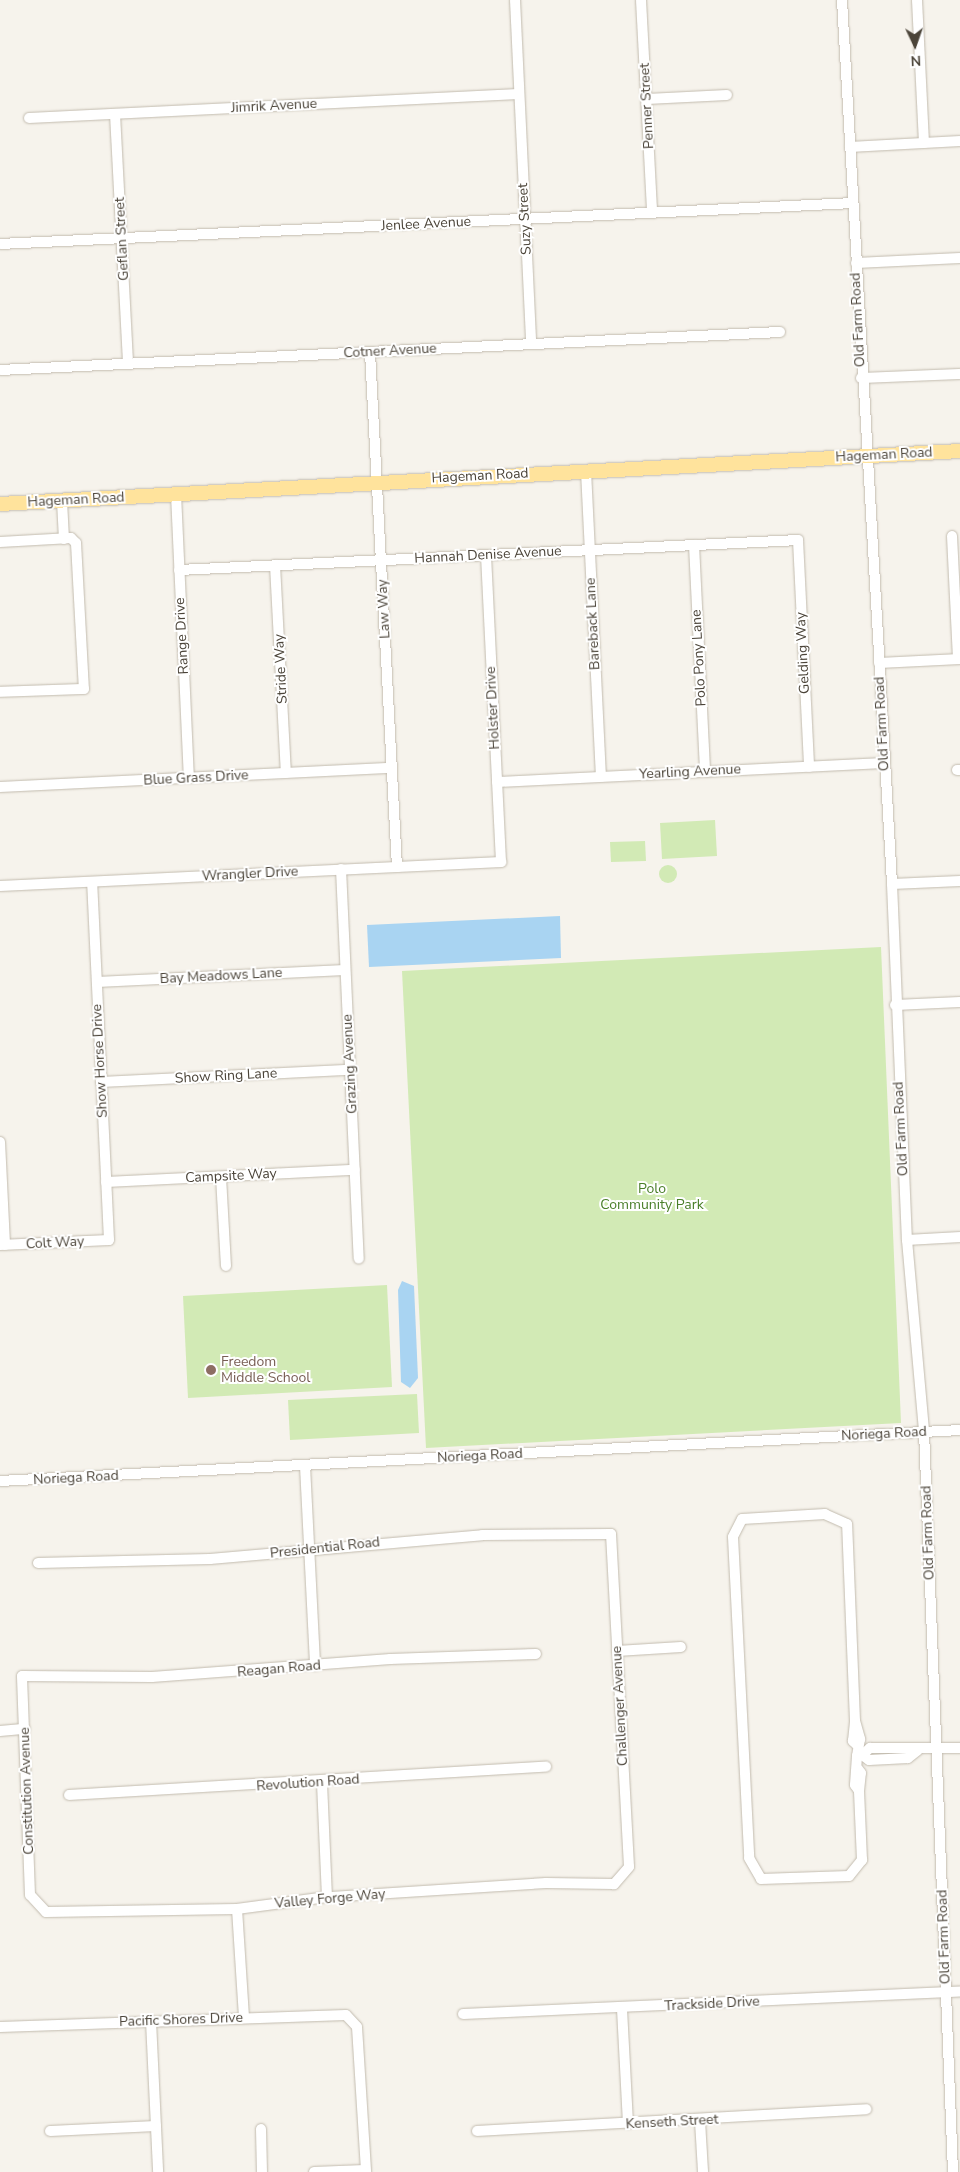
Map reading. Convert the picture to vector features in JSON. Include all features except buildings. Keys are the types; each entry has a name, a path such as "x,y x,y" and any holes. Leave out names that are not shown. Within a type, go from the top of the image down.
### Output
{"main road":[{"name":"Hageman Road","path":"0,504 377,481 960,451"}],"street":[{"name":"Suzy Street","path":"515,0 531,344"},
{"name":"Penner Street","path":"641,0 652,213"},
{"name":"Old Farm Road","path":"842,0 861,378 892,884 895,1005 907,1240 924,1432 954,2172"},
{"path":"917,0 924,143"},
{"name":"Jimrik Avenue","path":"30,118 518,94"},
{"path":"647,99 727,95"},
{"name":"Geflan Street","path":"115,114 128,363"},
{"path":"850,147 960,142"},
{"name":"Jenlee Avenue","path":"0,244 852,203"},
{"path":"856,263 960,258"},
{"name":"Cotner Avenue","path":"0,370 780,332"},
{"name":"Law Way","path":"370,352 396,867"},
{"path":"861,378 960,374"},
{"name":"Bareback Lane","path":"586,471 601,777"},
{"name":"Range Drive","path":"176,494 189,778"},
{"path":"62,501 64,539"},
{"path":"879,663 959,659 952,536"},
{"path":"0,542 64,539 76,543 84,689 0,692"},
{"name":"Hannah Denise Avenue","path":"179,570 798,540"},
{"name":"Gelding Way","path":"798,540 809,767"},
{"name":"Polo Pony Lane","path":"694,545 705,772"},
{"name":"Holster Drive","path":"486,555 501,862"},
{"name":"Stride Way","path":"275,565 286,773"},
{"name":"Yearling Avenue","path":"497,782 884,763"},
{"name":"Blue Grass Drive","path":"0,787 392,768"},
{"name":"Wrangler Drive","path":"0,886 501,862"},
{"name":"Grazing Avenue","path":"340,870 359,1259"},
{"path":"892,884 960,881"},
{"name":"Show Horse Drive","path":"92,882 109,1240"},
{"name":"Bay Meadows Lane","path":"96,982 345,970"},
{"path":"895,1005 960,1002"},
{"name":"Show Ring Lane","path":"101,1082 350,1070"},
{"path":"0,1142 2,1245"},
{"name":"Campsite Way","path":"106,1182 355,1170"},
{"path":"221,1177 226,1266"},
{"path":"907,1240 960,1237"},
{"name":"Colt Way","path":"2,1245 109,1240"},
{"name":"Noriega Road","path":"0,1482 960,1430"},
{"path":"304,1466 315,1666"},
{"path":"825,1514 847,1524 855,1720 860,1739 859,1752 855,1785 859,1791 862,1860 849,1876 761,1879 750,1858 733,1537 742,1519 825,1514"},
{"name":"Presidential Road","path":"38,1563 145,1562 482,1535 612,1534"},
{"name":"Challenger Avenue","path":"612,1534 629,1867 621,1876"},
{"path":"617,1650 681,1647"},
{"name":"Reagan Road","path":"22,1676 152,1677 536,1654"},
{"name":"Constitution Avenue","path":"22,1676 30,1896 38,1904"},
{"path":"0,1731 25,1730"},
{"path":"859,1752 870,1748 918,1750 960,1748"},
{"name":"Revolution Road","path":"69,1795 322,1783 423,1772 546,1767"},
{"path":"322,1783 327,1897"},
{"name":"Valley Forge Way","path":"38,1904 46,1912 237,1909 327,1897 546,1883 614,1884 621,1876"},
{"path":"237,1909 244,2017"},
{"name":"Trackside Drive","path":"463,2014 622,2009 960,1991"},
{"path":"622,2009 628,2124"},
{"name":"Pacific Shores Drive","path":"0,2027 244,2017 346,2015 358,2027 365,2171"},
{"path":"151,2021 158,2172"},
{"name":"Kenseth Street","path":"477,2131 700,2121 866,2109"},
{"path":"700,2121 703,2172"},
{"path":"50,2131 156,2126"},
{"path":"261,2129 262,2172"},
{"path":"314,2172 365,2171"}],"green space":[{"path":"715,820 717,856 662,859 660,823"},
{"path":"645,841 646,861 611,862 610,842"},
{"path":"664,865 672,865 677,870 675,881 664,883 659,878 659,870"},
{"name":"Polo Community Park","path":"881,947 901,1423 426,1448 402,971"},
{"path":"387,1285 392,1387 188,1398 183,1296"},
{"path":"417,1394 419,1433 290,1440 288,1400"}],"water":[{"path":"560,916 561,958 369,967 367,925"},
{"path":"402,1281 414,1286 418,1378 410,1388 401,1382 398,1290"}],"place":[{"name":"Freedom Middle School","path":"211,1370"}]}
